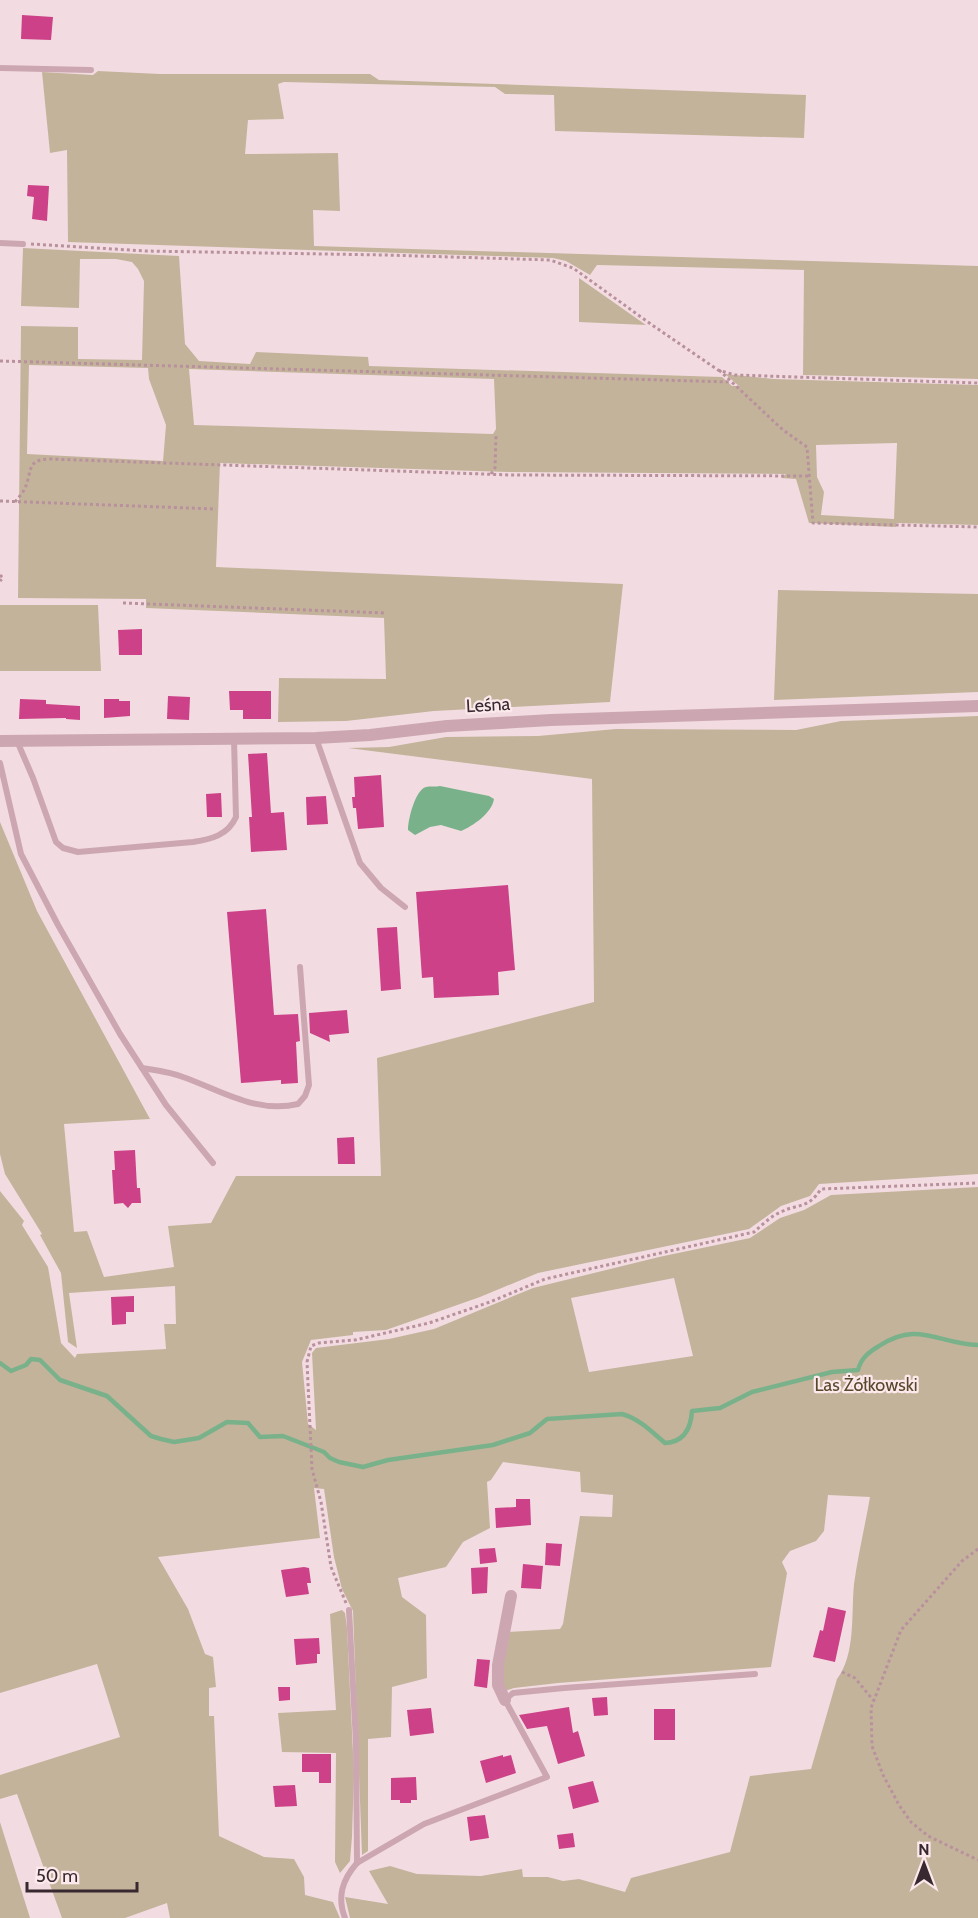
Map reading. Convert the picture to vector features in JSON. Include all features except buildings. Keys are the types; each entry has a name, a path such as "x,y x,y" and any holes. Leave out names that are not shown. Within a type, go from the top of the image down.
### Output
{"street":[{"name":"Leśna","path":"0,741 316,738 370,735 447,726 551,720 978,706"},
{"path":"505,1700 498,1685 498,1665 511,1596"}],"lane":[{"path":"0,68 90,70"},
{"path":"0,243 23,244"},
{"path":"316,738 360,863 381,888 405,907"},
{"path":"16,741 33,778 56,842 63,848 78,852 194,842 222,834 233,825 236,817 234,739"},
{"path":"0,763 21,854 120,1034 166,1105 213,1163"},
{"path":"142,1068 181,1076 249,1103 269,1106 298,1104 305,1096 309,1085 300,967"},
{"path":"349,1610 356,1742 357,1863"},
{"path":"345,1918 339,1896 349,1871 357,1863 424,1824 547,1777 505,1700 513,1694 755,1674"}],"path":[{"path":"23,244 146,251 550,260 573,268 718,370 783,430 807,447 813,523 978,527"},
{"path":"0,361 731,382"},
{"path":"718,370 735,375 761,377 978,383"},
{"path":"491,474 495,468 496,435"},
{"path":"15,502 24,491 33,464 43,459 491,474 810,476"},
{"path":"0,501 216,509"},
{"path":"0,575 3,579 0,581"},
{"path":"123,603 385,613"},
{"path":"349,1610 331,1567 321,1502 312,1469 307,1362 311,1346 319,1343 355,1340 429,1323 545,1279 754,1232 781,1211 801,1206 816,1197 821,1189 978,1182"},
{"path":"978,1549 962,1561 901,1630 871,1708 872,1746 883,1775 899,1805 911,1822 928,1836 978,1860"},
{"path":"842,1672 855,1678 873,1700"}],"green space":[{"path":"98,71 160,74 370,74 379,80 806,95 804,138 555,131 554,95 505,94 495,87 284,82 278,84 284,119 248,120 245,154 338,153 340,211 313,210 314,246 978,266 978,379 803,375 804,270 597,265 590,275 566,261 553,258 68,242 67,150 50,153 42,72 93,75"},
{"path":"23,248 179,256 185,344 199,361 250,364 256,352 368,357 369,366 722,377 732,386 739,386 725,374 774,379 978,385 978,525 896,523 896,527 809,523 796,479 781,478 786,474 508,472 220,463 216,567 623,584 610,702 434,711 346,721 278,722 279,678 386,679 384,618 146,608 146,599 18,598 21,326 78,327 78,359 142,360 144,281 132,262 116,259 80,259 79,308 21,306","holes":["29,365 148,368 149,379 166,425 163,461 27,454","189,369 494,379 496,429 493,434 194,425","897,443 894,519 821,515 824,492 817,477 816,445"]},
{"path":"579,278 646,325 579,322"},
{"path":"778,590 978,594 978,692 774,700"},
{"path":"0,605 98,605 101,671 0,671"},
{"name":"Las Żółkowski","path":"978,716 978,1174 819,1184 810,1196 781,1206 749,1229 538,1273 480,1297 386,1330 353,1332 353,1335 311,1340 302,1362 308,1424 316,1430 312,1353 316,1348 389,1339 434,1329 533,1288 659,1257 750,1238 780,1218 804,1210 831,1195 978,1187 978,1918 350,1918 345,1897 388,1904 369,1871 390,1866 417,1874 481,1876 522,1869 523,1877 548,1877 563,1881 579,1879 625,1892 631,1878 730,1852 750,1776 811,1769 837,1679 843,1669 850,1646 854,1584 870,1497 828,1495 824,1531 816,1541 790,1551 782,1562 787,1573 771,1667 558,1683 505,1691 501,1684 508,1632 560,1629 563,1624 580,1516 612,1517 613,1495 581,1492 580,1472 503,1462 491,1480 487,1482 490,1528 463,1542 446,1567 398,1578 402,1597 426,1615 427,1678 392,1687 391,1737 368,1739 368,1851 362,1855 353,1611 342,1589 334,1557 324,1489 314,1488 320,1538 158,1557 188,1609 205,1654 213,1657 216,1687 209,1688 209,1716 214,1716 219,1836 264,1857 294,1859 304,1877 305,1895 333,1902 340,1918 170,1918 167,1903 125,1918 62,1918 17,1794 0,1799 0,1775 120,1737 97,1664 0,1693 0,1191 24,1221 22,1225 48,1267 61,1343 75,1358 77,1354 166,1349 164,1324 176,1324 175,1286 69,1293 77,1348 68,1342 61,1273 40,1235 42,1234 5,1174 0,1154 0,822 37,911 150,1119 64,1124 74,1232 87,1231 104,1277 174,1267 168,1226 211,1223 236,1176 381,1176 377,1058 594,1002 592,779 348,748 389,747 446,737 538,736 616,729 796,730 841,721","holes":["674,1278 693,1356 589,1372 571,1298"]},
{"path":"342,1610 345,1613 347,1628 354,1773 350,1861 340,1873 335,1862 336,1753 282,1752 278,1713 336,1710 330,1614"},
{"path":"0,1822 30,1918 0,1918"}],"shaded area":[{"path":"440,786 494,799 490,809 481,818 461,831 441,825 430,827 415,835 408,830 415,799 422,789"}],"waterway":[{"path":"0,1363 11,1371 26,1365 31,1359 40,1360 60,1380 107,1396 151,1436 161,1439 174,1442 199,1438 227,1422 248,1423 260,1437 283,1436 324,1452 339,1462 363,1467 388,1460 493,1445 530,1433 547,1419 622,1414 639,1422 665,1443 672,1442 685,1433 692,1411 720,1408 752,1392 832,1372 858,1370 861,1362 869,1353 893,1338 917,1334 978,1345"}]}
